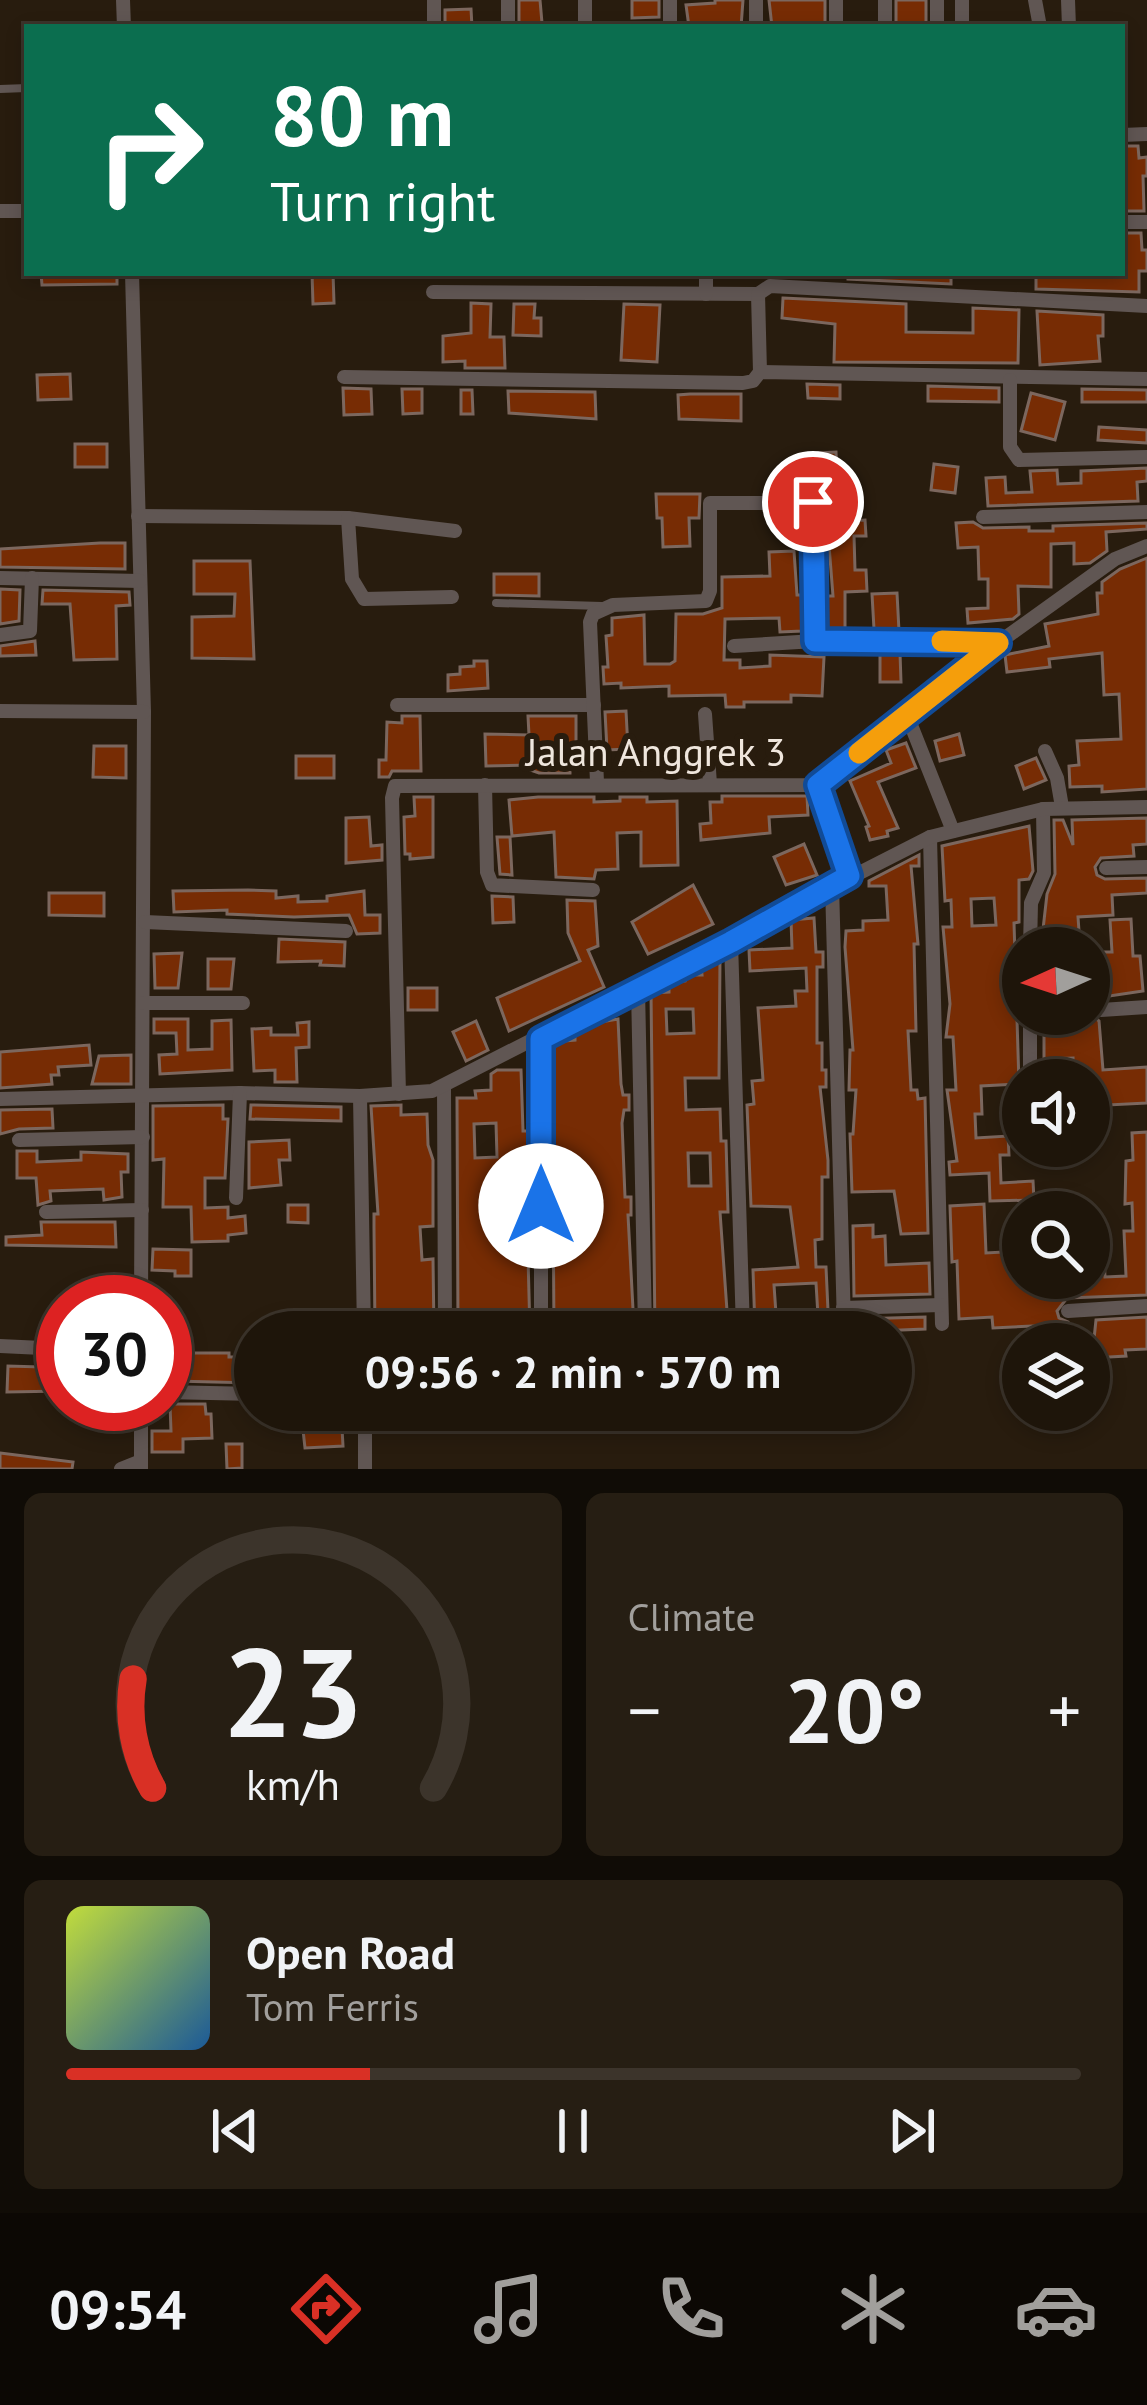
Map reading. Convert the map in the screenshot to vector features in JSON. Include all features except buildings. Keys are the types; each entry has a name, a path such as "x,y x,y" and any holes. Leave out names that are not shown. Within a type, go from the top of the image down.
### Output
{"street":[{"path":"132,276 144,712 141,1275"},
{"path":"706,276 706,294"},
{"path":"433,292 758,295 770,286 1147,307"},
{"path":"344,377 743,383 753,381 760,372 758,295"},
{"path":"760,372 1147,380"},
{"path":"1010,380 1010,447 1019,460 1147,457"},
{"path":"598,782 590,622 603,606 706,601 711,502 813,502 815,641"},
{"path":"983,518 1147,512"},
{"path":"138,516 348,518 455,531"},
{"path":"348,518 352,580 364,599 452,597"},
{"name":"Jalan Anggrek 3","path":"399,1094 392,793 399,784 818,785 998,643 1115,559 1147,546"},
{"path":"0,578 140,580"},
{"path":"0,635 30,631 32,578"},
{"path":"734,646 815,641 998,643"},
{"path":"397,705 594,705"},
{"path":"0,711 144,712"},
{"path":"705,714 710,784"},
{"path":"907,715 953,831"},
{"path":"1045,751 1057,778 1062,807"},
{"path":"485,785 487,872 492,885 593,890"},
{"path":"818,785 849,876"},
{"path":"0,1099 419,1094 444,1087 541,1039 930,837 1043,809 1147,807"},
{"path":"1030,927 1031,903 1044,873 1043,809"},
{"path":"930,837 942,1324"},
{"path":"1106,868 1147,867"},
{"path":"832,885 844,1316 941,1305"},
{"path":"145,922 346,931"},
{"path":"731,942 741,1311"},
{"path":"638,989 645,1311"},
{"path":"144,1003 243,1003"},
{"path":"1110,1009 1147,1007"},
{"path":"541,1039 542,1311"},
{"path":"444,1087 445,1311"},
{"path":"236,1198 240,1093"},
{"path":"360,1096 364,1311"},
{"path":"19,1140 142,1137"},
{"path":"46,1212 142,1210"},
{"path":"1068,1311 1147,1306"},
{"path":"0,1346 36,1348"},
{"path":"192,1393 234,1394"},
{"path":"122,1469 141,1466 141,1431"},
{"path":"364,1469 365,1431"}],"lane":[{"path":"496,603 603,606"}],"slow traffic":[{"path":"859,753 998,643 942,641"}],"route":[{"path":"541,1206 541,1039 849,876 818,785 998,643 815,641 813,502"}]}
